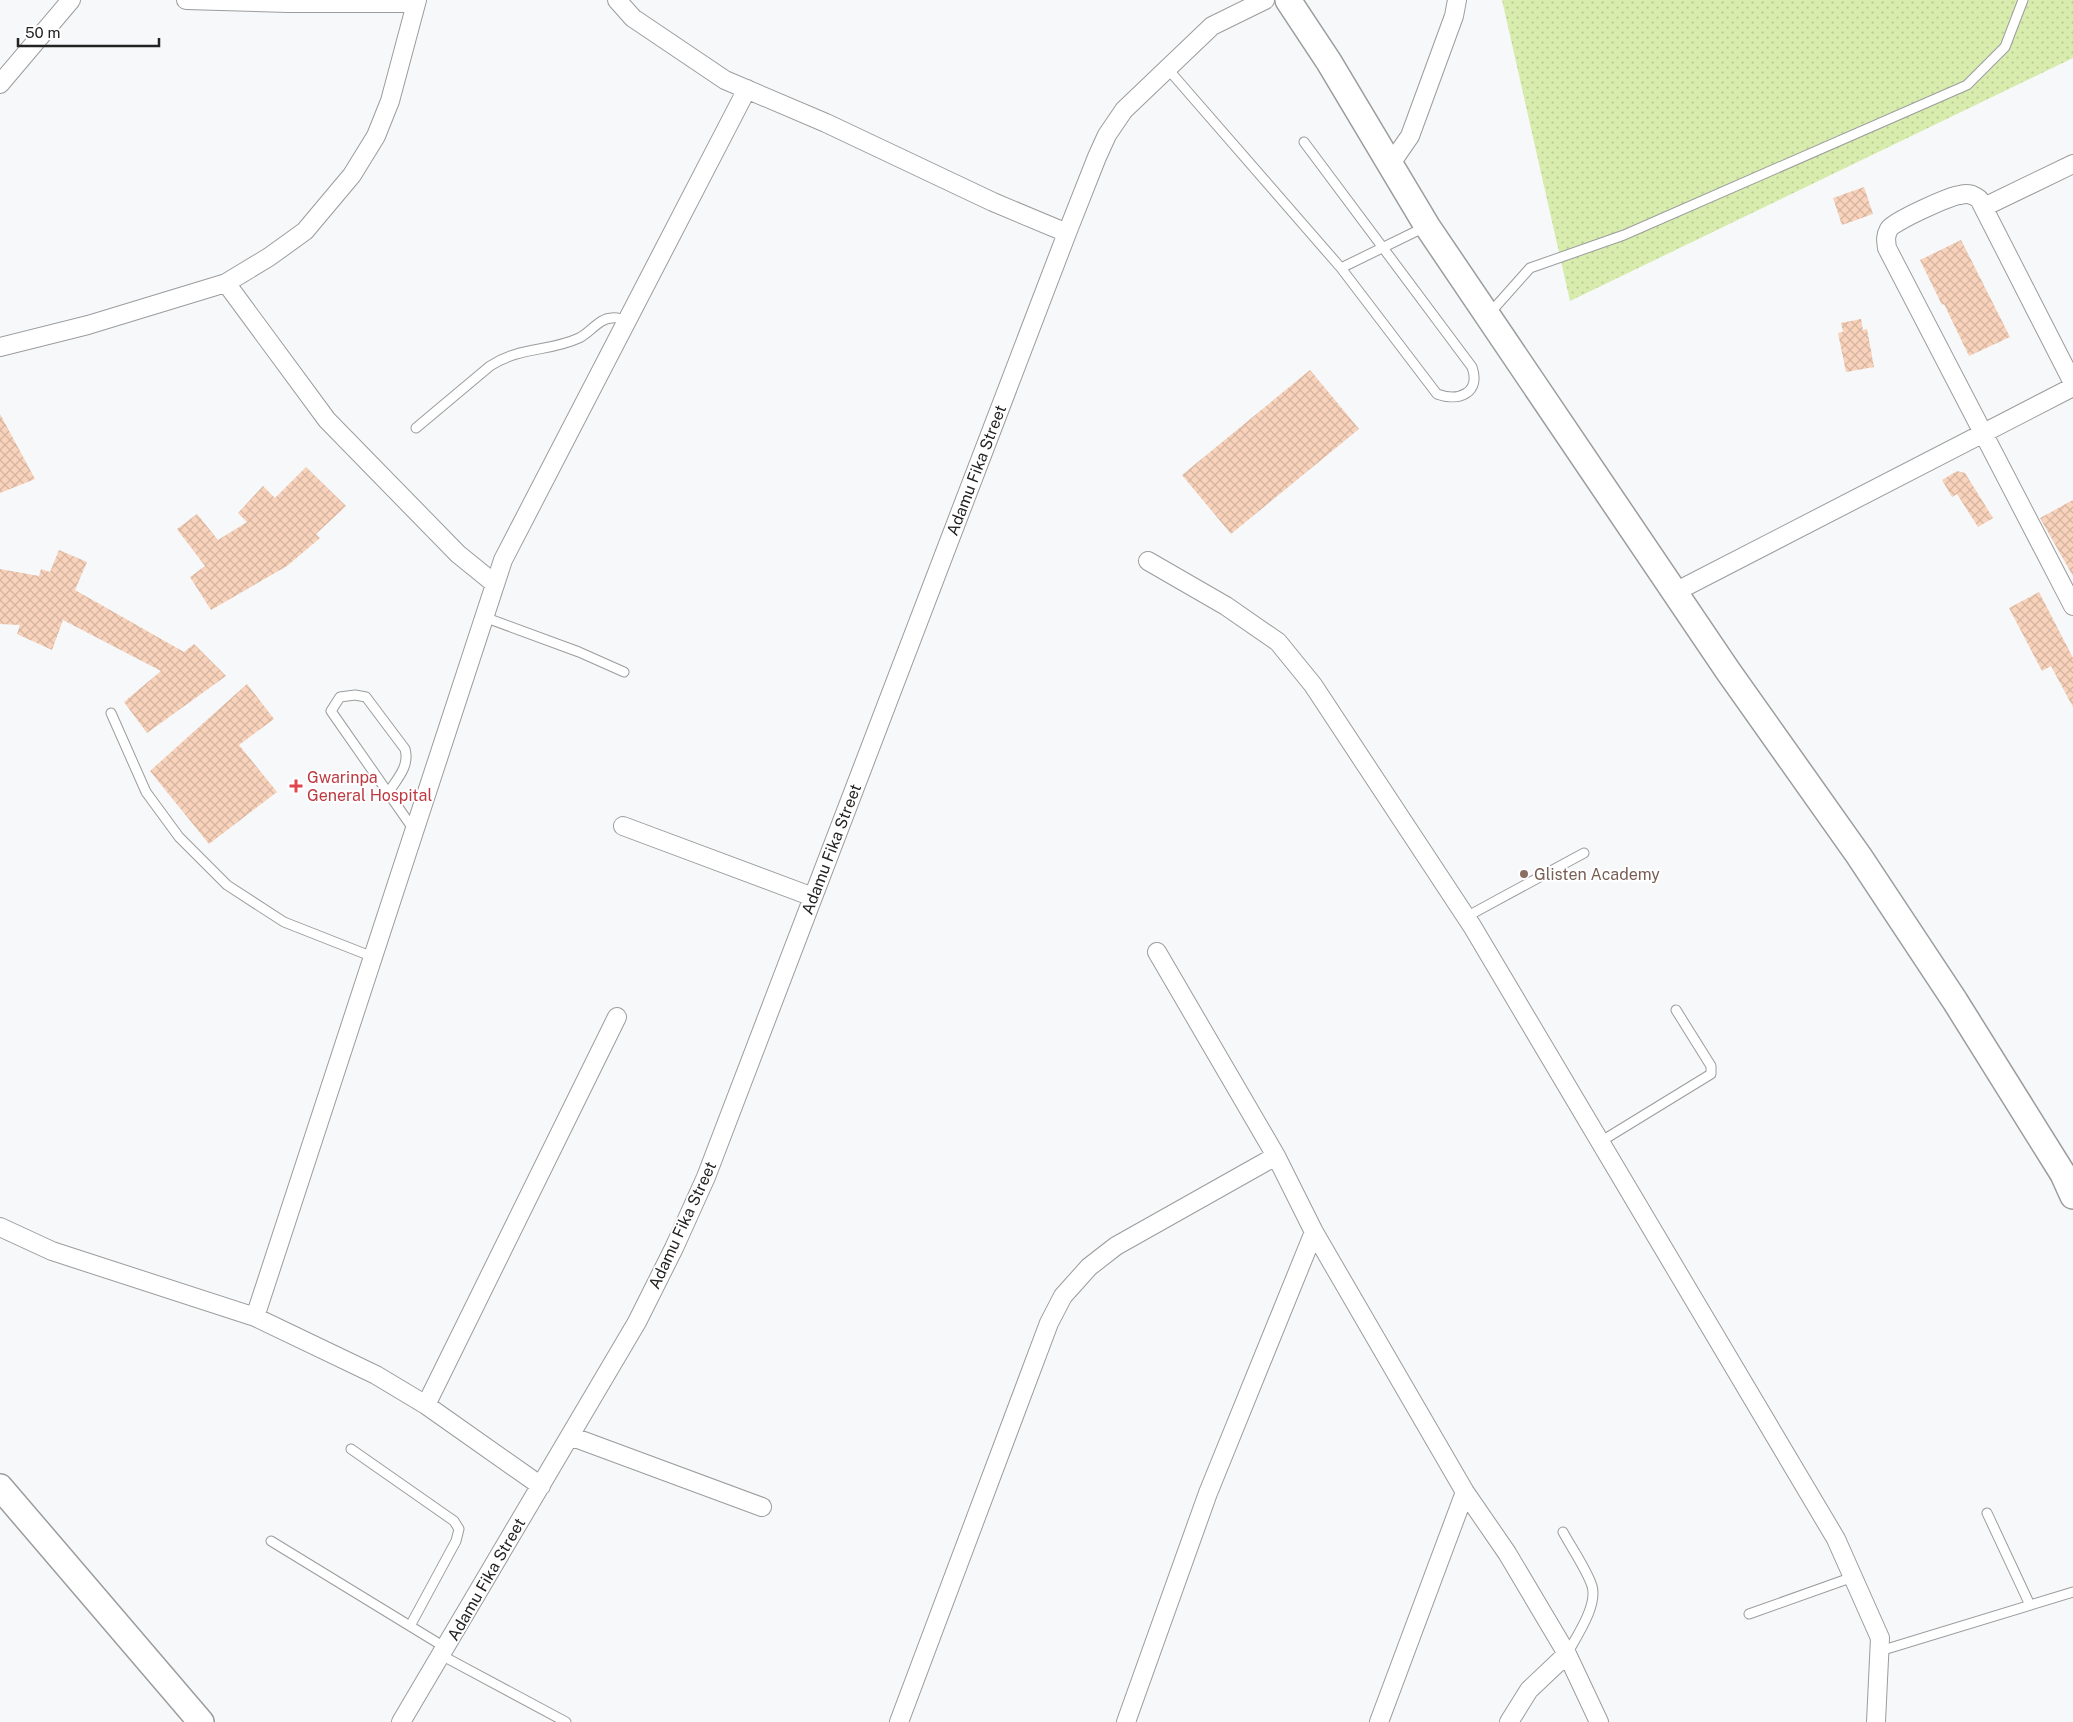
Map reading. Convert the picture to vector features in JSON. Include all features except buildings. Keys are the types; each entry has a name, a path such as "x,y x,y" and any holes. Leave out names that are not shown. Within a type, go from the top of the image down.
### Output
{"street":[{"path":"0,84 71,0"},
{"path":"0,347 88,325 226,283 269,257 305,231 352,175 376,136 390,101 417,1 288,3 186,0"},
{"path":"617,0 633,18 725,80 826,123 993,202 1067,232"},
{"name":"Adamu Fika Street","path":"401,1722 637,1322 674,1248 706,1177 1067,232 1107,135 1124,110 1212,26 1265,0"},
{"path":"1288,0 1329,62 1427,226 1675,592 1859,856 1950,993 2058,1166 2073,1196"},
{"path":"1390,164 1410,136 1454,16 1457,0"},
{"path":"255,1317 504,560 747,89"},
{"path":"1984,207 2073,164"},
{"path":"1675,592 1984,433 2073,385 1984,207 1979,199 1972,194 1959,195 1902,219 1890,227 1885,237 1887,248 1984,433 2073,606"},
{"path":"226,283 327,420 458,554 495,584"},
{"path":"1148,561 1226,606 1278,642 1313,685 1466,917 1836,1539 1880,1638 1876,1722"},
{"path":"623,826 813,898"},
{"path":"1157,952 1276,1156 1314,1232 1465,1492 1507,1552 1567,1654 1600,1722"},
{"path":"426,1405 617,1017"},
{"path":"899,1722 1049,1323 1063,1296 1089,1267 1116,1246 1276,1156"},
{"path":"0,1227 52,1251 255,1317 376,1375 426,1405 541,1486"},
{"path":"1126,1722 1208,1494 1314,1232"},
{"path":"570,1436 762,1507"},
{"path":"0,1488 201,1722"},
{"path":"1379,1722 1465,1492"},
{"path":"1509,1722 1529,1690 1567,1654"}],"lane":[{"path":"1488,316 1530,268 1624,235 1967,85 2005,47 2023,0"},
{"path":"1168,68 1341,268 1437,394 1448,398 1460,398 1472,388 1476,377 1472,367 1304,142"},
{"path":"1341,268 1427,226"},
{"path":"416,428 502,358 518,352 575,340 603,320 612,318 627,320"},
{"path":"484,617 579,652 624,672"},
{"path":"388,793 406,764 405,749 366,697 355,695 340,697 332,711 388,793 415,830"},
{"path":"111,713 146,792 179,838 226,884 284,922 373,957"},
{"path":"1466,917 1584,853"},
{"path":"1600,1142 1711,1074 1712,1066 1676,1010"},
{"path":"351,1449 454,1521 459,1529 456,1541 410,1626"},
{"path":"1987,1513 2030,1605"},
{"path":"1563,1532 1592,1587 1593,1598 1587,1618 1567,1654"},
{"path":"270,1541 410,1626 444,1652 566,1722"},
{"path":"1749,1614 1853,1577"},
{"path":"1880,1651 2073,1592"}],"green space":[{"path":"1502,0 2073,0 2073,58 1570,301"}],"place":[{"name":"Gwarinpa General Hospital","path":"296,786"},
{"name":"Glisten Academy","path":"1524,874"}]}
